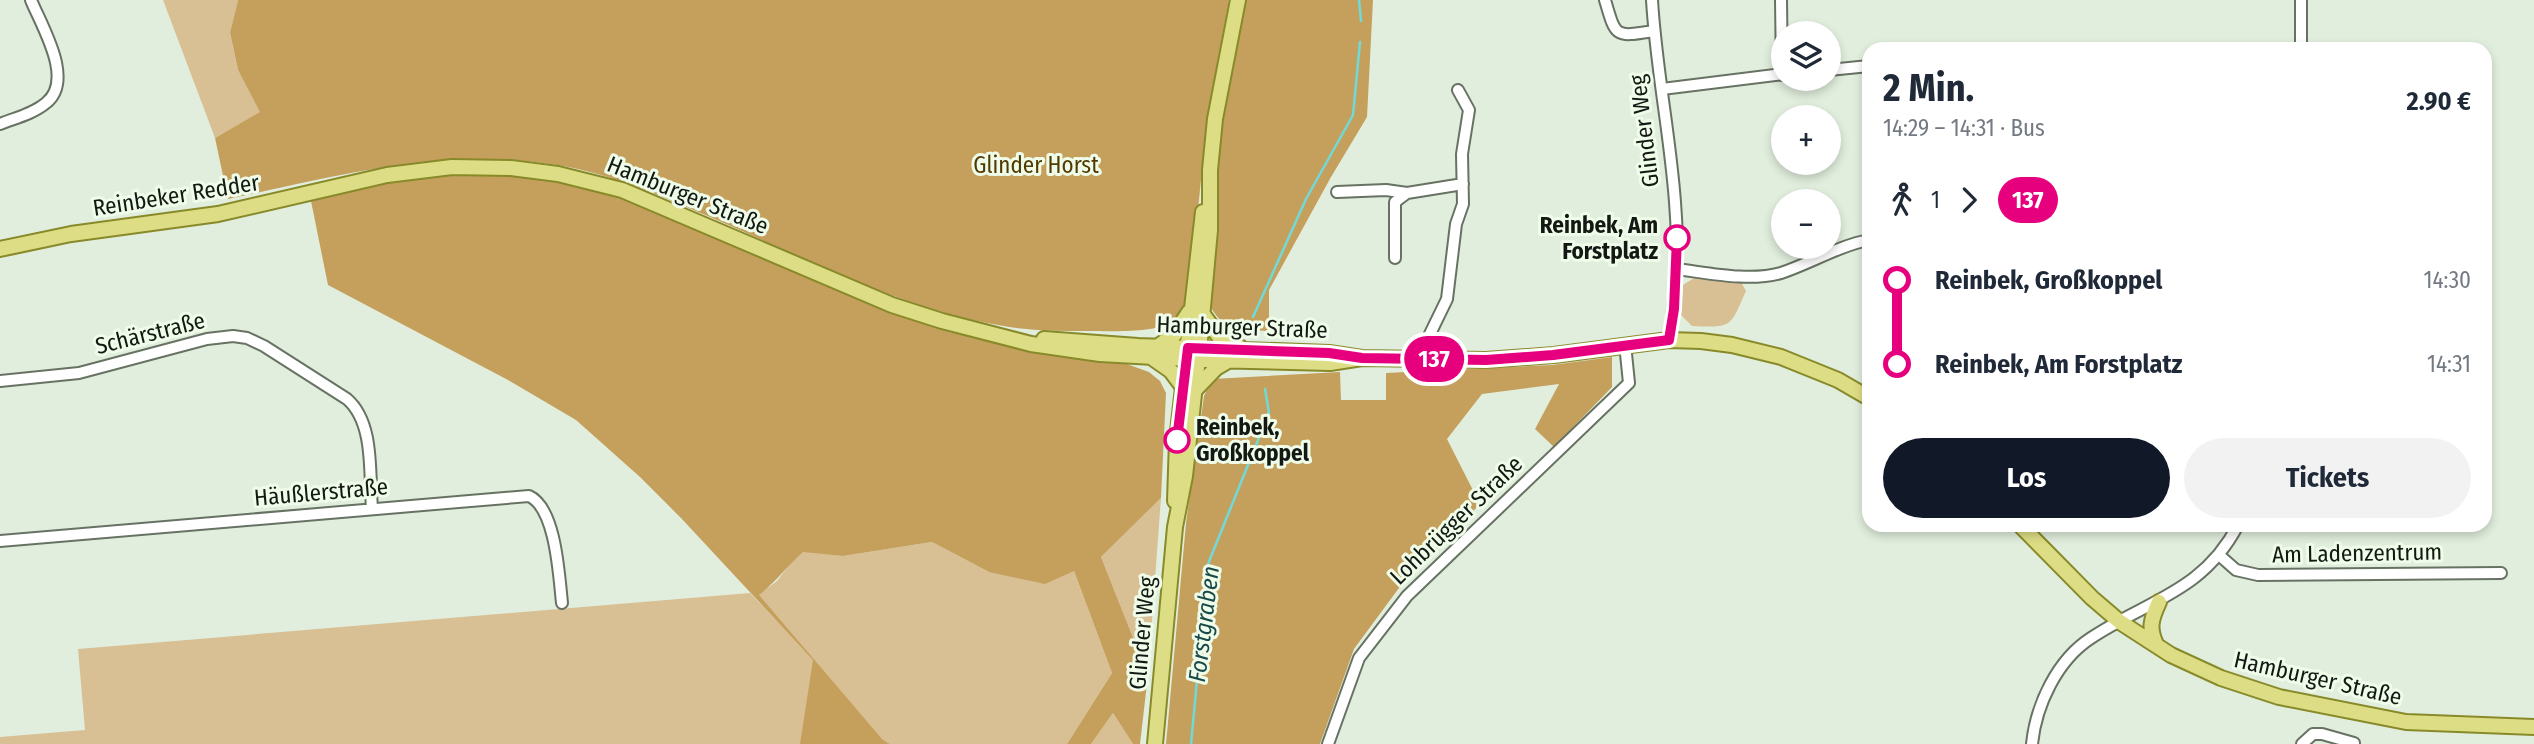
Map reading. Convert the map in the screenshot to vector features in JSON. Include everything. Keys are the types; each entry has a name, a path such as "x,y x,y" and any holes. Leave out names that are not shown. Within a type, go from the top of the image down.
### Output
{"main road":[{"name":"Glinder Weg","path":"1155,744 1175,527 1174,477 1197,309 1200,230 1215,119 1238,0"},
{"name":"Hamburger Straße","path":"353,184 418,170 475,167 527,169 588,180 654,202 892,304 993,335 1059,350 1192,353 1248,351 1329,353 1362,358 1516,359 1669,340 1718,342 1781,357 1838,380 1862,394"},
{"name":"Reinbeker Redder","path":"2,248 71,234 213,215 353,184"},
{"path":"1229,361 1188,390 1154,352 1174,335 1197,309 1220,338 1248,351"},
{"name":"Hamburger Straße","path":"1192,353 1229,361 1330,363 1362,358"},
{"name":"Hamburger Straße","path":"2027,532 2092,598 2120,621 2190,665 2221,678 2320,707 2406,722 2534,727"},
{"path":"2157,646 2151,632 2151,624 2160,602"}],"street":[{"path":"0,124 47,103 57,84 55,59 31,0"},
{"path":"1605,0 1612,25 1617,32 1625,35 1654,31"},
{"name":"Glinder Weg","path":"1652,0 1675,205 1676,269 1669,340"},
{"path":"1781,0 1781,21"},
{"path":"2301,0 2301,42"},
{"path":"1841,69 1862,67"},
{"path":"1662,89 1771,75"},
{"path":"1426,359 1427,338 1447,299 1456,225 1463,204 1462,154 1469,110 1458,90"},
{"path":"1337,192 1386,190 1407,193 1462,184"},
{"path":"1395,258 1395,202 1407,193"},
{"path":"1676,269 1762,276 1801,265 1862,241"},
{"name":"Schärstraße","path":"0,381 79,373 219,336 247,338 347,399 356,408 365,432 372,508"},
{"name":"Lohbrügger Straße","path":"1328,744 1359,658 1407,596 1629,383 1625,344"},
{"name":"Häußlerstraße","path":"0,541 522,496 536,499 542,505 554,538 562,603"},
{"path":"2032,744 2039,712 2061,667 2090,639 2160,602 2190,582 2219,555 2234,532"},
{"name":"Am Ladenzentrum","path":"2219,555 2236,570 2258,575 2501,573"},
{"path":"2302,744 2313,734 2354,743"}],"shaded area":[{"path":"163,0 238,0 230,34 238,70 261,112 215,138"},
{"path":"1694,278 1741,282 1746,291 1737,312 1728,323 1692,326 1681,315 1683,285"},
{"path":"1161,498 1148,675 1101,557"},
{"path":"932,542 989,572 1074,571 1112,673 1067,744 890,744 882,739 800,744 0,744 0,737 85,730 78,649 750,593 807,653 758,595 777,581 803,551 843,556"},
{"path":"1113,713 1133,744 1091,744"}],"green space":[{"name":"Glinder Horst","path":"238,0 1229,0 1207,118 1189,302 1167,324 1140,330 1054,331 998,325 925,307 890,295 678,203 619,181 578,169 515,160 473,159 391,166 228,199 215,138 260,112 238,70 230,33"},
{"path":"1246,0 1373,0 1367,117 1269,290 1269,331 1232,328 1219,319 1207,301 1223,120"},
{"path":"460,174 509,175 596,191 650,208 843,293 949,332 1054,354 1124,363 1149,372 1160,381 1166,393 1161,498 1101,557 1148,675 1140,744 1133,744 1113,713 1091,744 1067,744 1112,673 1074,571 1045,584 989,572 932,542 843,556 803,552 759,595 882,739 890,744 800,744 813,660 640,477 576,420 508,380 328,285 311,201 386,182"},
{"path":"1612,357 1612,387 1554,447 1535,429 1559,384 1482,394 1447,439 1480,504 1399,588 1354,649 1320,744 1166,744 1186,523 1204,396 1212,379 1340,372 1341,400 1386,400 1386,373 1552,365"}],"waterway":[{"name":"Forstgraben","path":"1359,0 1361,21"},
{"name":"Forstgraben","path":"1253,317 1306,199 1353,115 1360,42"},
{"name":"Forstgraben","path":"1191,744 1208,564 1269,413 1265,389"}],"bus line":[{"name":"137","path":"1177,440 1188,348 1329,353 1362,358 1486,360 1553,355 1669,340 1674,309 1677,238"}],"place":[{"name":"Reinbek, Am Forstplatz","path":"1677,238"},
{"name":"Reinbek, Großkoppel","path":"1177,440"}]}
